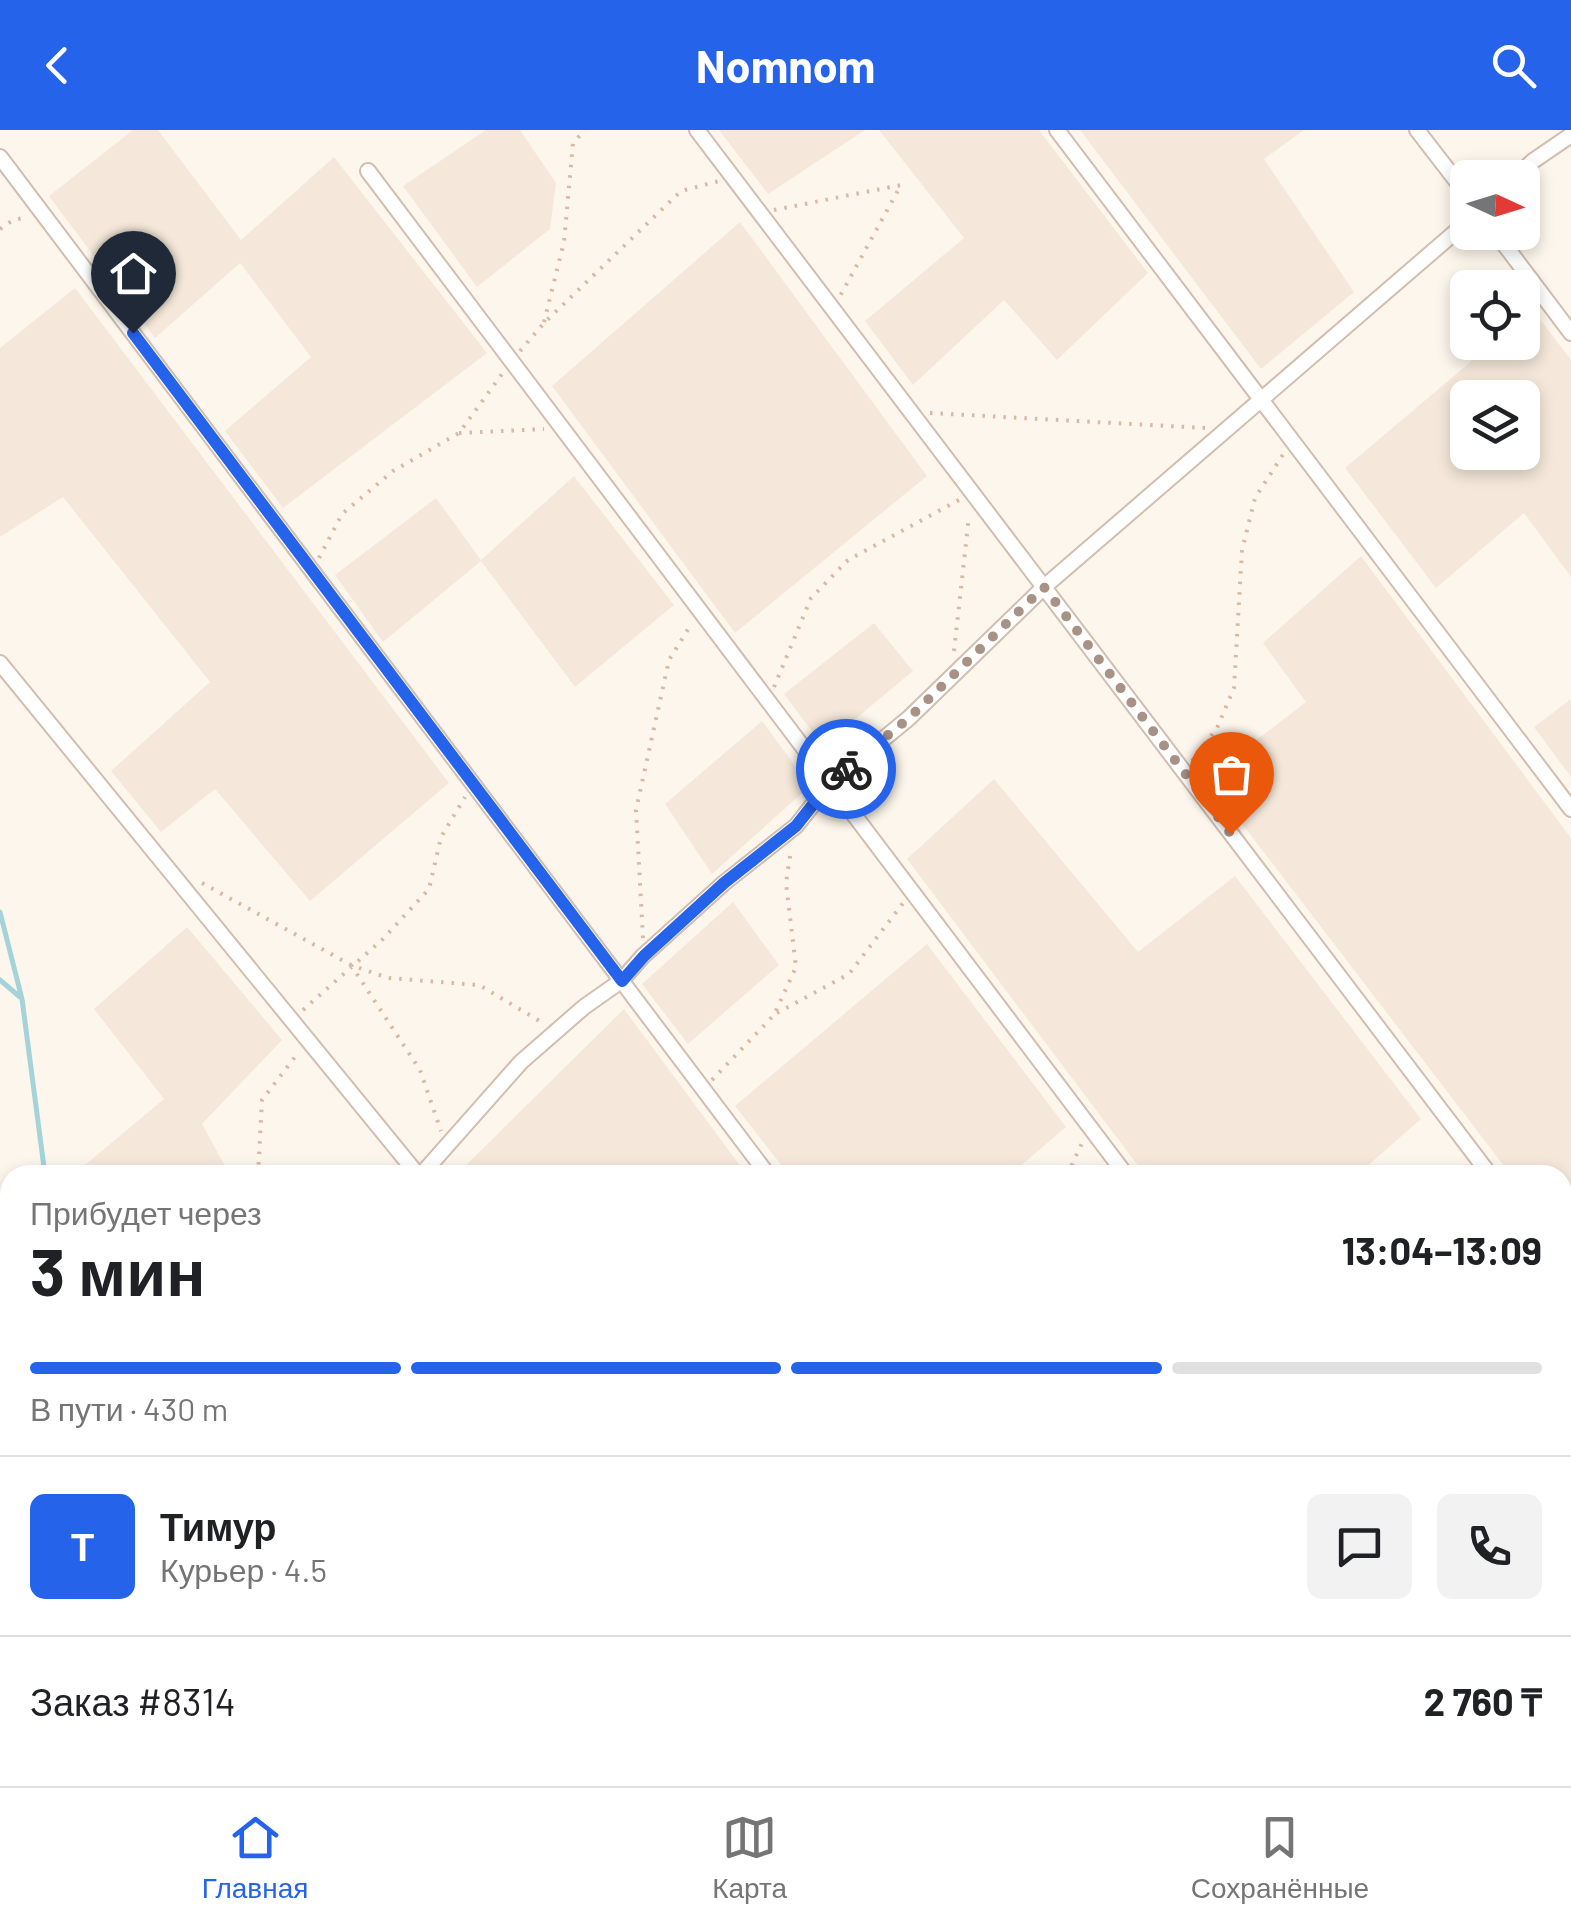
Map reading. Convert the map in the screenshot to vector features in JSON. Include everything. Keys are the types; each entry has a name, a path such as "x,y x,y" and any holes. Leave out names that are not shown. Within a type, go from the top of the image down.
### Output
{"street":[{"path":"697,130 1482,1165"},
{"path":"1057,130 1571,809"},
{"path":"1417,130 1450,173"},
{"path":"1534,160 1571,135"},
{"path":"0,157 760,1165"},
{"path":"368,171 1118,1165"},
{"path":"428,1165 521,1062 622,981 724,883 796,826 830,783 909,718 1044,587 1450,236"},
{"path":"1509,250 1571,332"},
{"path":"0,663 411,1165"}],"path":[{"path":"544,323 564,242 573,143 585,130"},
{"path":"759,212 900,184 833,310"},
{"path":"0,230 13,220 43,214"},
{"path":"910,412 1226,429"},
{"path":"459,433 563,429"},
{"path":"1184,772 1217,728 1234,688 1242,550 1255,498 1292,440"},
{"path":"952,676 972,493"},
{"path":"768,701 811,598 848,560 972,493"},
{"path":"644,956 636,810 668,660 700,611"},
{"path":"290,1021 383,939 429,889 441,837 473,784"},
{"path":"774,1015 796,967 786,883 796,826"},
{"path":"194,879 350,965 388,978 479,984 556,1031"},
{"path":"703,1090 774,1015 850,974 912,892"},
{"path":"350,965 420,1070 445,1145"},
{"path":"259,1165 262,1100 307,1042"},
{"path":"1071,1165 1090,1128"}],"shaded area":[{"path":"133,130 158,130 241,240 334,157 487,353 283,508 225,431 311,357 240,263 155,338 49,196"},
{"path":"486,130 520,130 556,183 550,229 477,287 403,186"},
{"path":"719,130 865,130 768,194"},
{"path":"879,130 1039,130 1148,273 1057,360 1004,300 913,385 865,321 964,238"},
{"path":"1080,130 1304,130 1264,159 1354,292 1261,369"},
{"path":"740,222 927,476 735,633 552,386"},
{"path":"75,288 449,783 310,901 215,789 161,832 111,771 210,682 63,497 0,537 0,348"},
{"path":"1540,319 1571,360 1571,577 1524,513 1436,588 1345,468 1473,360 1540,360"},
{"path":"574,476 674,605 575,687 481,561 383,642 335,575 436,498 481,560"},
{"path":"1361,556 1571,838 1571,1165 1503,1165 1207,778 1306,702 1263,643"},
{"path":"874,623 913,671 823,746 784,694"},
{"path":"1571,699 1571,777 1534,727"},
{"path":"762,721 810,786 712,874 665,804"},
{"path":"994,779 1138,952 1235,876 1421,1119 1368,1165 1137,1165 907,859"},
{"path":"733,902 779,965 688,1044 642,984"},
{"path":"187,927 282,1040 202,1124 224,1165 85,1165 164,1099 94,1009"},
{"path":"927,944 1066,1127 1022,1165 781,1165 735,1106"},
{"path":"624,1009 740,1165 466,1165"}],"waterway":[{"path":"0,912 22,999 44,1165"},
{"path":"0,980 20,997"}],"way so far":[{"path":"846,769 909,718 1044,587 1231,834"}],"route":[{"path":"133,333 622,981 724,883 796,826 846,769"}]}
